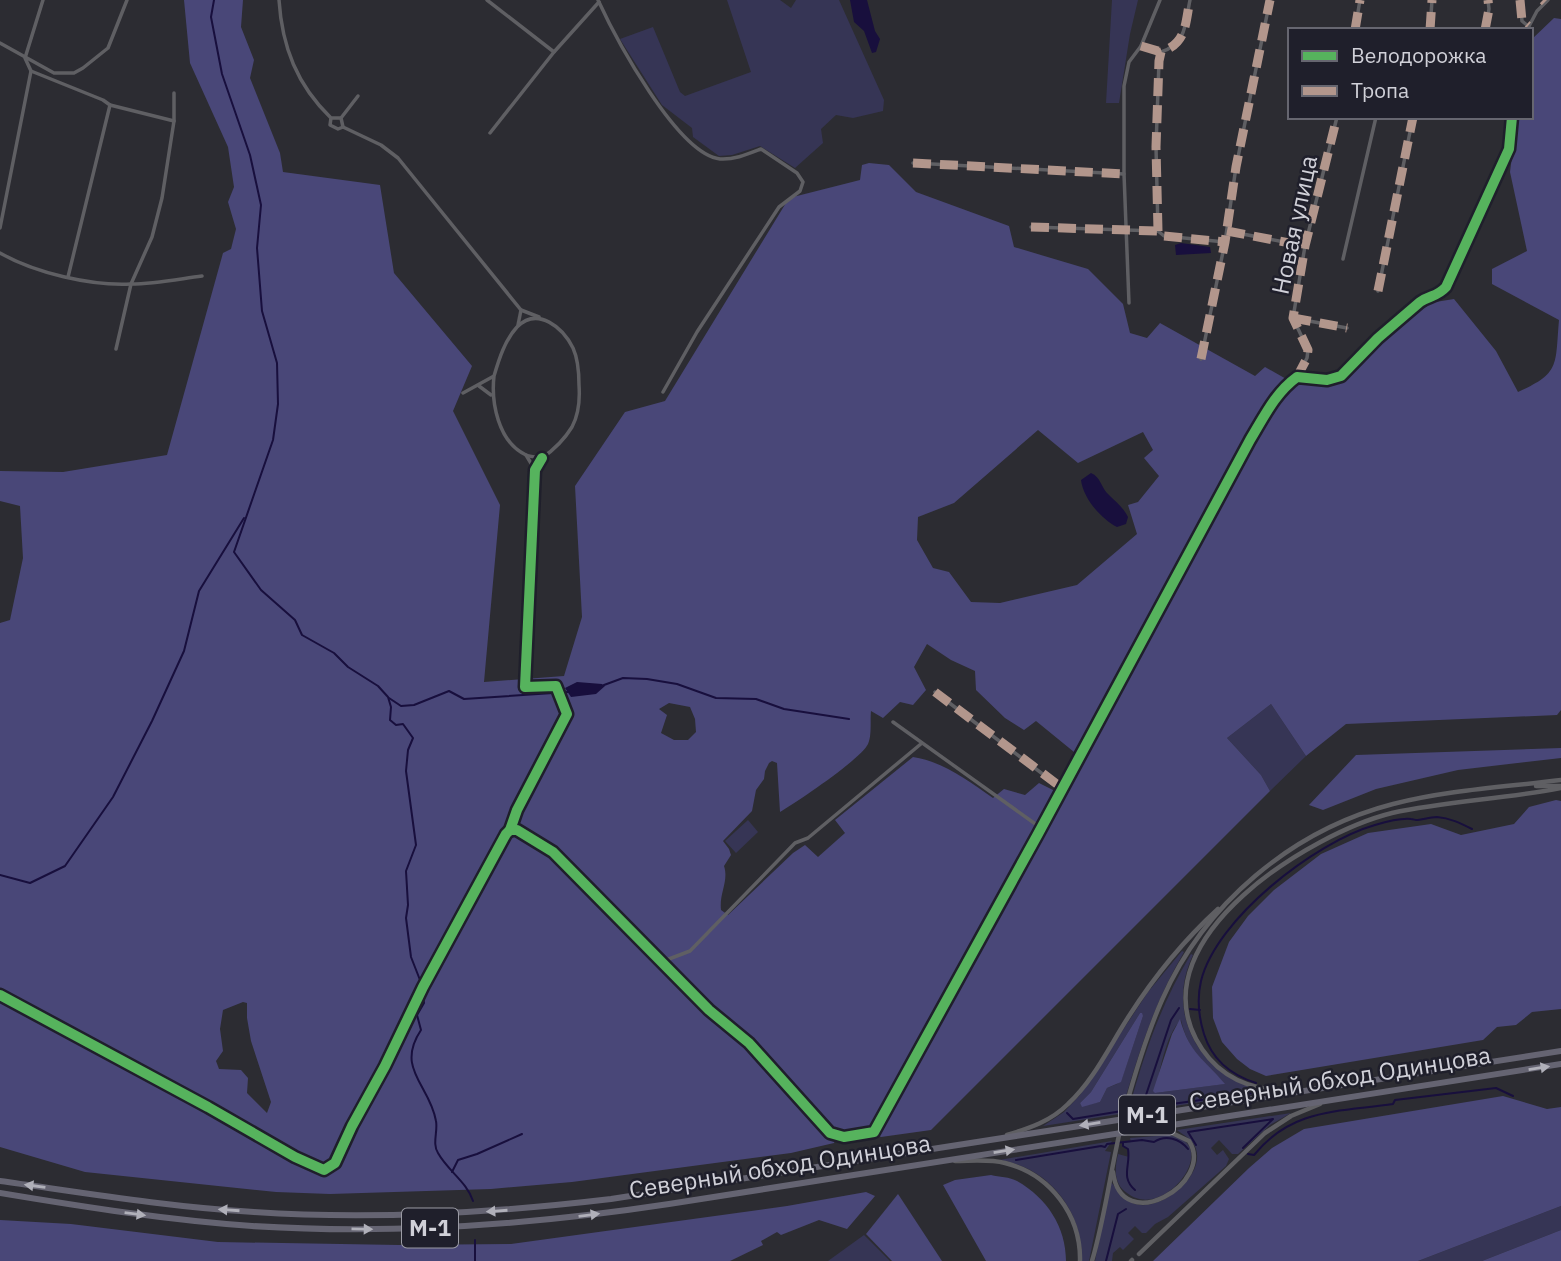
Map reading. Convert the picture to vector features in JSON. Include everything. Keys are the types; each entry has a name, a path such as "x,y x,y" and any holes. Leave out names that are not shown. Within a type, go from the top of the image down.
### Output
{"highway":[{"name":"Северный обход Одинцова","path":"0,1181 132,1200 256,1212 374,1216 519,1209 611,1199 1561,1051"},
{"name":"Северный обход Одинцова","path":"0,1193 130,1214 214,1223 314,1228 441,1227 545,1220 613,1213 1561,1064"}],"street":[{"path":"0,228 31,71 25,58 43,0"},
{"path":"0,43 54,73 74,73 108,48 127,0"},
{"path":"0,995 295,1157 324,1170 335,1163 423,987 510,830 517,810 567,714 556,686 525,687 535,470 542,458 559,446 574,425 580,402 578,370 573,349 559,328 522,310 398,158 381,145 343,127 332,128 331,118 313,100 290,61 281,23 279,0"},
{"path":"487,0 554,52"},
{"path":"1129,303 1124,174 1125,86 1129,62 1140,46 1160,0"},
{"path":"1140,46 1161,52 1176,45 1181,39 1190,0"},
{"path":"1201,359 1270,0"},
{"path":"1355,28 1360,0"},
{"path":"1430,28 1432,0"},
{"path":"1485,28 1488,0"},
{"path":"1520,0 1522,21 1527,28 1545,1"},
{"path":"490,133 554,52 599,1 623,50 651,94 674,124 694,144 718,159 732,159 761,149 797,173 803,182 800,191 779,207 697,332 663,393"},
{"path":"1158,231 1156,147 1161,52"},
{"path":"31,71 110,105 174,121"},
{"path":"116,349 131,284 152,237 162,198 174,121 174,93"},
{"path":"341,118 358,96"},
{"path":"68,277 110,105"},
{"path":"331,118 341,118"},
{"path":"341,118 343,127"},
{"name":"Новая улица","path":"1297,377 1308,350 1293,318 1305,246 1337,119"},
{"path":"1343,258 1376,119"},
{"path":"1378,291 1413,119"},
{"path":"510,830 517,830 553,852 716,1017 749,1043 830,1133 845,1137 874,1132 1273,401 1287,384 1297,377 1328,380 1341,376 1409,311 1427,297 1438,296 1446,287 1508,149 1512,119"},
{"path":"913,163 1124,174"},
{"path":"1031,227 1158,231 1164,236 1225,242"},
{"path":"1227,231 1305,246"},
{"path":"0,253 12,260 68,277 131,284 202,276"},
{"path":"522,310 518,326 499,357 492,395 507,439 526,455 535,470"},
{"path":"518,326 543,318"},
{"path":"1293,318 1346,328"},
{"path":"463,393 494,376"},
{"path":"479,386 492,395"},
{"path":"526,455 542,458"},
{"path":"935,692 1062,788"},
{"path":"893,722 1041,828"},
{"path":"661,962 690,951 795,843 808,838 922,743"},
{"path":"993,1139 1035,1126 1070,1103 1130,1014 1165,967 1207,918 1257,874 1297,845 1364,813 1391,805 1435,796 1561,780"},
{"path":"1518,786 1561,787"},
{"path":"1302,1091 1259,1089 1238,1082 1219,1070 1200,1047 1188,1020 1185,991 1193,960 1212,930 1251,890 1279,867 1353,826 1392,813 1561,787"},
{"path":"1092,1261 1126,1105 1152,1023 1172,978 1209,922 1234,894"},
{"path":"1139,1254 1265,1133 1291,1116 1335,1100"},
{"path":"1113,1160 1113,1175 1117,1186 1131,1199 1144,1203 1159,1201 1168,1195 1188,1176 1194,1166 1193,1147 1180,1135 1160,1131 1124,1133"},
{"path":"937,1162 1004,1163 1041,1180 1059,1197 1073,1221 1080,1261"}],"shaded area":[{"path":"184,0 243,0 241,27 254,60 250,78 280,153 283,172 380,185 394,273 472,366 453,411 500,505 484,682 564,676 582,617 575,486 625,412 665,401 789,198 860,180 862,165 889,165 916,192 1009,226 1014,247 1088,269 1123,304 1130,333 1147,338 1160,323 1255,376 1265,367 1288,380 1239,451 1138,640 1074,752 1036,721 1024,730 1005,718 976,690 975,671 951,660 927,644 914,667 926,690 913,705 900,702 883,718 871,711 869,741 863,751 828,780 780,812 777,763 769,763 764,779 756,790 752,811 723,841 731,855 724,866 721,904 721,910 728,915 793,853 805,845 818,857 845,833 835,820 913,757 945,767 993,798 1004,789 1025,795 1039,783 1057,792 922,1039 881,1120 937,1027 1252,442 1277,401 1299,382 1309,385 1338,382 1380,339 1423,304 1454,299 1496,351 1518,392 1549,373 1556,358 1559,320 1492,284 1492,269 1527,251 1510,172 1517,119 1533,119 1533,38 1554,18 1561,19 1561,710 1557,715 1346,724 1306,756 1271,704 1227,738 1261,775 1270,791 931,1130 881,1137 874,1132 845,1136 839,1131 834,1143 791,1153 572,1182 491,1189 330,1194 276,1192 85,1172 0,1147 0,623 10,620 23,558 20,506 0,501 0,471 63,472 167,455 223,253 231,249 236,229 228,202 234,187 228,147 190,63","holes":["1038,430 1078,463 1143,432 1153,450 1144,458 1159,476 1138,502 1128,505 1137,534 1077,585 1000,603 971,602 949,572 933,568 917,540 918,517 954,503","669,703 690,707 696,732 688,740 674,740 661,733 667,715 659,709","247,1003 251,1041 271,1102 267,1113 247,1093 248,1078 241,1070 219,1069 216,1061 223,1051 220,1029 223,1010"]},
{"path":"727,0 780,0 791,8 796,0 839,0 884,100 883,111 853,118 836,115 821,129 823,143 795,168 760,146 732,155 719,156 693,137 692,128 662,105 620,39 653,27 680,92 685,96 751,72"},
{"path":"850,0 867,0 875,31 880,39 876,52 872,53 864,31 854,22"},
{"path":"1112,0 1138,0 1119,103 1106,103"},
{"path":"1181,243 1210,247 1211,253 1176,255 1175,245"},
{"path":"1091,473 1124,510 1128,517 1126,524 1117,527 1089,501 1081,480"},
{"path":"577,682 605,686 596,694 571,697 565,688"},
{"path":"1271,704 1306,756 1270,791 1261,775 1227,738"},
{"path":"1561,748 1561,758 1458,770 1376,789 1323,810 1309,805 1356,755"},
{"path":"1561,801 1561,1009 1532,1012 1516,1025 1497,1027 1483,1040 1266,1076 1237,1059 1222,1042 1213,1018 1212,987 1229,942 1248,916 1274,890 1321,854 1368,833 1431,824 1461,835 1514,824 1529,807"},
{"path":"748,820 758,832 736,853 725,841"},
{"path":"1182,951 1184,952 1150,1022 1126,1096 1119,1096 1118,1100 1122,1105 1120,1114 1043,1126 1064,1112 1080,1095 1148,992","holes":["1140,1013 1143,1016 1122,1078 1117,1084 1107,1088 1100,1102 1082,1106 1080,1103 1091,1092"]},
{"path":"1191,954 1193,955 1185,978 1183,1001 1187,1023 1195,1043 1208,1060 1225,1075 1269,1092 1134,1112 1133,1107 1143,1101 1132,1098 1144,1060 1164,1006","holes":["1181,1020 1198,1056 1224,1084 1155,1093 1167,1044"]},
{"path":"1140,1013 1143,1016 1121,1082 1107,1088 1100,1102 1082,1107 1080,1103 1091,1092"},
{"path":"1180,1019 1193,1049 1225,1084 1155,1093 1153,1091 1172,1034"},
{"path":"1503,1096 1547,1109 1561,1107 1561,1206 1418,1261 1153,1261 1249,1168 1272,1148 1304,1129"},
{"path":"1291,1113 1270,1125 1238,1154 1232,1154 1219,1140 1211,1148 1217,1155 1223,1150 1229,1159 1226,1166 1146,1233 1142,1233 1135,1226 1128,1233 1134,1239 1123,1250 1120,1247 1113,1253 1112,1261 1095,1261 1111,1182 1127,1200 1145,1205 1168,1197 1188,1180 1197,1159 1196,1149 1190,1140 1177,1130"},
{"path":"1169,1135 1185,1141 1191,1151 1190,1164 1183,1178 1171,1190 1157,1198 1142,1199 1127,1193 1119,1185 1116,1175 1118,1154 1129,1157 1128,1149 1122,1146 1122,1143 1131,1142 1130,1138"},
{"path":"1112,1141 1105,1151 1111,1152 1089,1261 1082,1261 1076,1225 1060,1194 1033,1172 1017,1164 999,1160"},
{"path":"991,1175 1017,1181 1046,1205 1063,1237 1066,1261 986,1261 943,1185 955,1180"},
{"path":"866,1192 875,1196 847,1229 819,1220 781,1235 777,1232 761,1241 763,1245 730,1261 0,1261 0,1220 71,1224 218,1242 511,1244 787,1206"},
{"path":"898,1194 942,1261 892,1261 866,1234"},
{"path":"1561,1206 1561,1230 1482,1261 1418,1261"},
{"path":"1561,1230 1561,1261 1482,1261"},
{"path":"864,1235 890,1261 828,1261"}],"waterway":[{"path":"214,0 211,17 222,74 250,155 261,205 257,248 262,311 277,363 278,404 273,440 234,552 261,590 295,620 302,635 334,653 348,667 378,686 388,697 391,707 390,720 396,725 403,724 413,738 408,750 406,771 416,845 406,871 406,918 411,957 420,980 424,1003 417,1015 421,1030 414,1044 413,1066 433,1108 436,1149 473,1201"},
{"path":"0,875 30,883 65,866 113,797 184,651 199,591 244,518"},
{"path":"604,685 623,678 647,679 677,684 716,698 756,699 784,709 849,719"},
{"path":"389,698 401,706 414,705 449,691 464,699 568,692"},
{"path":"1256,1083 1238,1076 1217,1059 1204,1034 1201,1021 1201,981 1210,957 1226,933 1271,886 1298,865 1351,834 1393,820 1437,817 1472,829"},
{"path":"1146,1095 1171,1020 1179,1008"},
{"path":"1190,1009 1200,1010"},
{"path":"1248,1154 1254,1155 1284,1128 1300,1120 1335,1111 1393,1104 1395,1100 1496,1088 1513,1096"},
{"path":"1128,1110 1252,1093"},
{"path":"1067,1113 1073,1119 1122,1111"},
{"path":"1196,1145 1188,1132 1273,1119 1243,1148"},
{"path":"452,1172 458,1160 522,1134"},
{"path":"1016,1160 1105,1147 1107,1144 1142,1140 1154,1142 1163,1138 1177,1140 1188,1149"},
{"path":"1123,1143 1129,1155 1128,1180 1135,1190"},
{"path":"1106,1261 1118,1214 1126,1209"},
{"path":"475,1240 475,1261"}],"marked path":[{"path":"1158,231 1156,147 1159,61 1161,52 1170,48 1180,38 1190,0"},
{"path":"1201,359 1270,0"},
{"path":"1355,28 1360,0"},
{"path":"1430,28 1432,0"},
{"path":"1485,28 1488,0"},
{"path":"1520,0 1522,21 1528,26"},
{"path":"1141,46 1161,52"},
{"path":"1297,377 1308,350 1293,318 1305,246 1337,119"},
{"path":"1378,291 1413,119"},
{"path":"913,163 1124,174"},
{"path":"1031,227 1158,231 1164,236 1225,242"},
{"path":"1227,231 1305,246"},
{"path":"1293,318 1347,328"},
{"path":"935,692 1062,788"}],"cycle path":[{"path":"510,830 517,830 553,852 709,1010 749,1043 830,1133 844,1137 874,1132 1265,414 1282,390 1297,377 1327,380 1341,376 1378,338 1420,302 1440,293 1446,287 1509,149 1512,119"},
{"path":"0,995 295,1157 324,1170 335,1163 423,987 510,830 517,810 567,714 556,686 525,687 535,470 542,458"}]}
